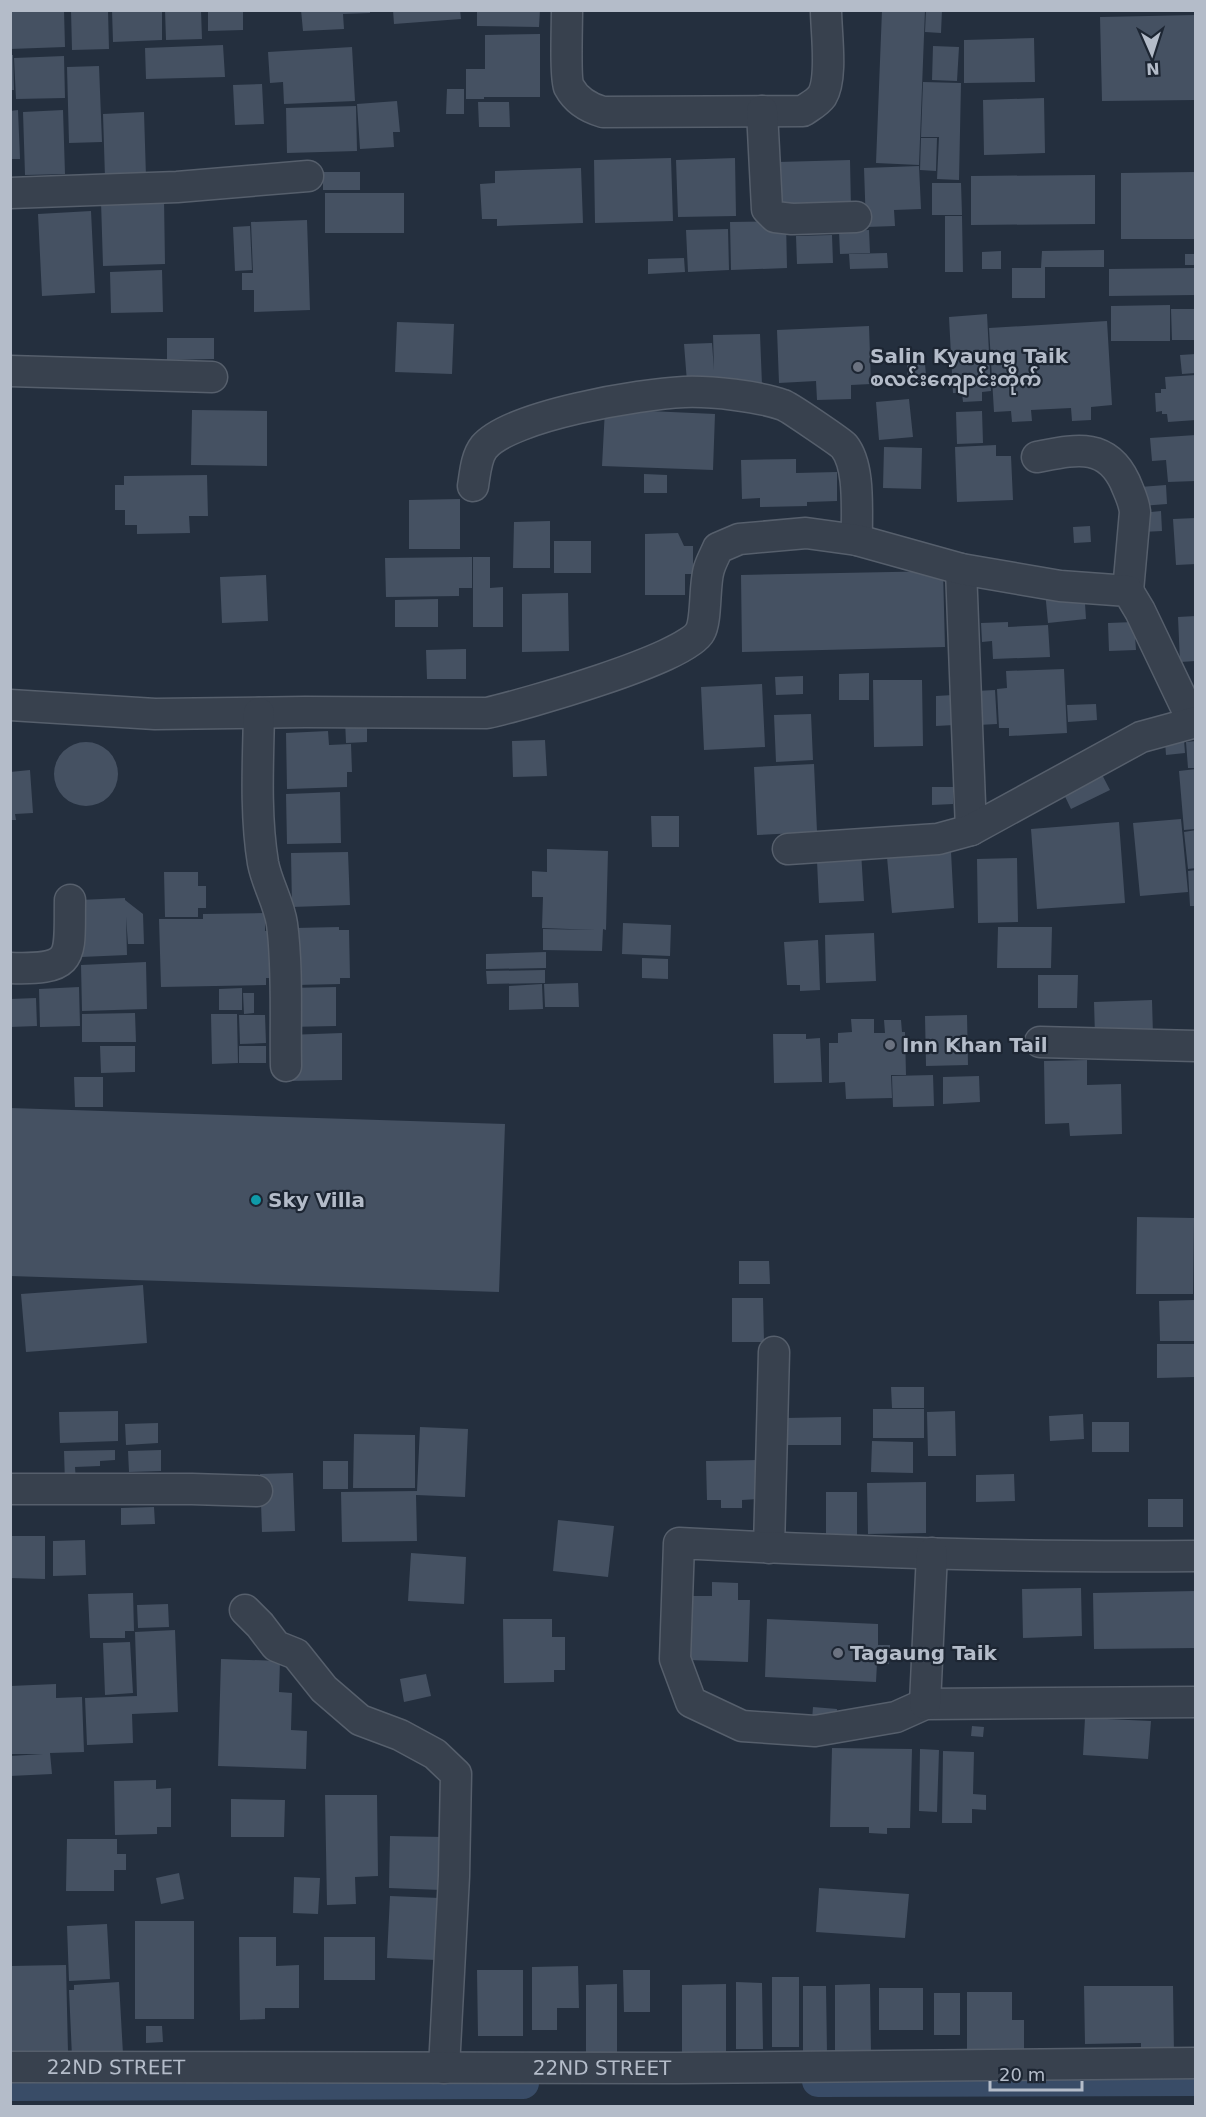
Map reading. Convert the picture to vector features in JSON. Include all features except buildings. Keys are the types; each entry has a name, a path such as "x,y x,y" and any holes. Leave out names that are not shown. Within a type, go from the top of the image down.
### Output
{"street":[{"path":"567,10 568,84 576,97 592,109 603,112 803,111 817,102 823,94 827,78 826,10"},
{"path":"762,111 766,209 776,217 792,219 856,217"},
{"path":"10,192 174,188 308,176"},
{"path":"10,371 212,377"},
{"path":"473,486 475,468 483,448 508,430 540,417 614,401 684,392 744,396 785,405 844,446 852,463 856,517"},
{"path":"788,849 938,839 971,830 1142,737 1194,722 1128,591 1135,508 1118,468 1098,453 1075,450 1037,457"},
{"path":"10,705 155,714 487,713 618,674 678,651 692,642 701,632 708,570 718,548 739,539 806,533 856,517 961,570 1060,586 1128,591"},
{"path":"961,570 971,830"},
{"path":"259,713 258,802 266,877 282,921 286,1066"},
{"path":"10,968 50,967 66,956 69,948 70,900"},
{"path":"1040,1042 1196,1046"},
{"path":"769,1548 774,1352"},
{"path":"10,1489 257,1491"},
{"path":"1196,1556 1069,1557 679,1543 675,1659 691,1702 741,1726 815,1731 896,1718 926,1704 1196,1702"},
{"path":"926,1704 932,1553"},
{"path":"244,1610 260,1625 276,1646 296,1654 324,1689 360,1720 400,1735 435,1754 456,1774 454,1876 444,2068"},
{"name":"22ND STREET","path":"10,2067 676,2068 1196,2063"}],"waterway":[{"path":"818,2081 1196,2080"},
{"path":"10,2085 523,2083"}],"place":[{"name":"Salin Kyaung Taik စလင်းကျောင်းတိုက်","path":"858,367"},
{"name":"Inn Khan Tail","path":"890,1045"},
{"name":"Sky Villa","path":"256,1200"},
{"name":"Tagaung Taik","path":"838,1653"}]}
